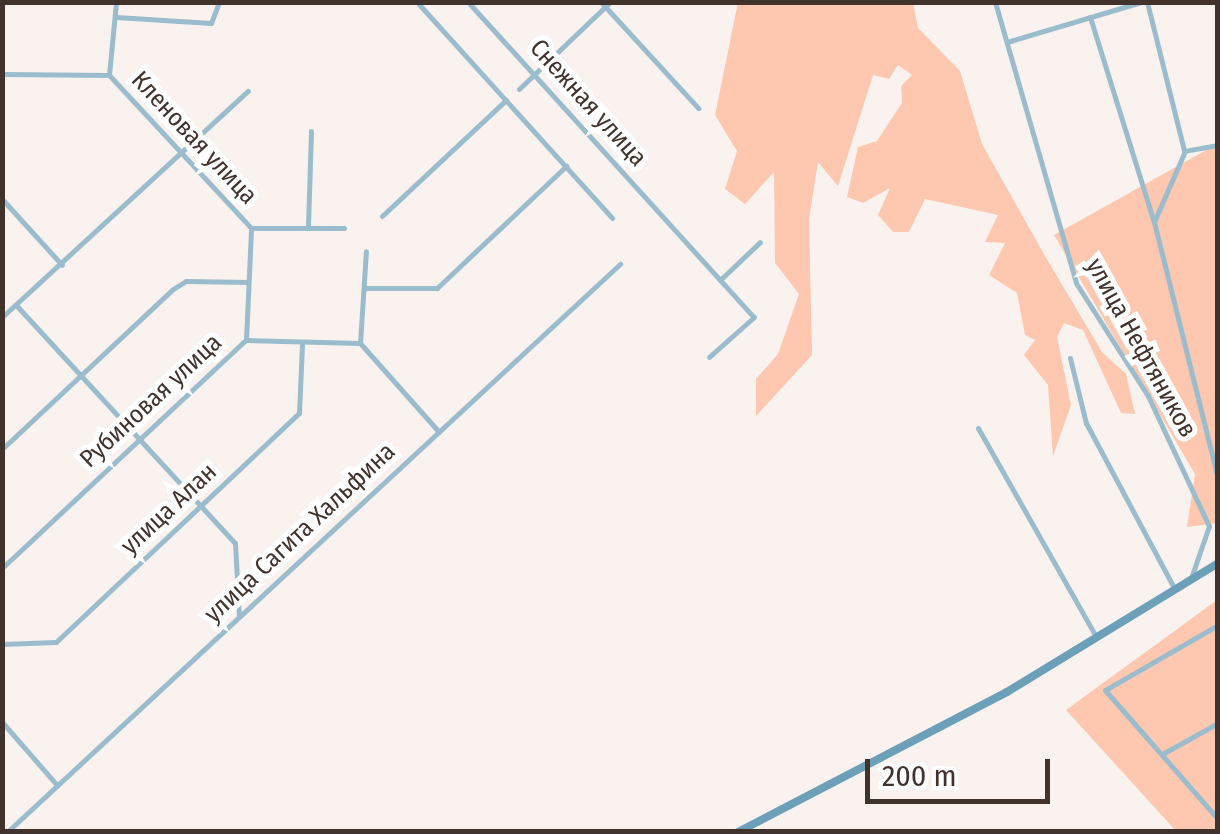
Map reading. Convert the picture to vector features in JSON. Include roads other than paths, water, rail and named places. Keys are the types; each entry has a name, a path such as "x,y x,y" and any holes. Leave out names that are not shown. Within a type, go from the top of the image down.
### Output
{"street":[{"path":"2,74 108,75 116,2"},
{"path":"116,17 211,23 218,2"},
{"path":"417,2 612,218"},
{"name":"Снежная улица","path":"468,2 754,317 709,357"},
{"name":"улица Нефтяников","path":"995,2 1076,283 1148,396 1209,526 1190,578"},
{"path":"1007,42 1144,2 1185,151 1154,222"},
{"path":"519,88 606,4 698,108"},
{"path":"1090,17 1154,222 1218,480"},
{"name":"Кленовая улица","path":"108,75 251,228"},
{"path":"2,317 248,91"},
{"path":"382,216 506,100"},
{"path":"308,226 311,131"},
{"path":"1185,151 1218,145"},
{"path":"365,288 437,288 566,166"},
{"path":"2,199 62,265"},
{"path":"251,228 344,228"},
{"name":"Рубиновая улица","path":"2,568 246,340 251,228"},
{"path":"720,280 760,242"},
{"path":"366,252 360,343 438,432"},
{"name":"улица Сагита Хальфина","path":"7,832 620,264"},
{"path":"2,449 186,281 248,282"},
{"path":"16,305 236,543 239,616"},
{"path":"246,340 302,345 360,343"},
{"name":"улица Алан","path":"2,644 56,642 300,413 302,345"},
{"path":"1070,358 1086,422 1174,588"},
{"path":"978,428 1096,638"},
{"path":"738,832 1096,638 1218,562"},
{"path":"1218,624 1105,690 1215,811 1218,819"},
{"path":"2,722 57,785"},
{"path":"1162,754 1218,723"}]}
